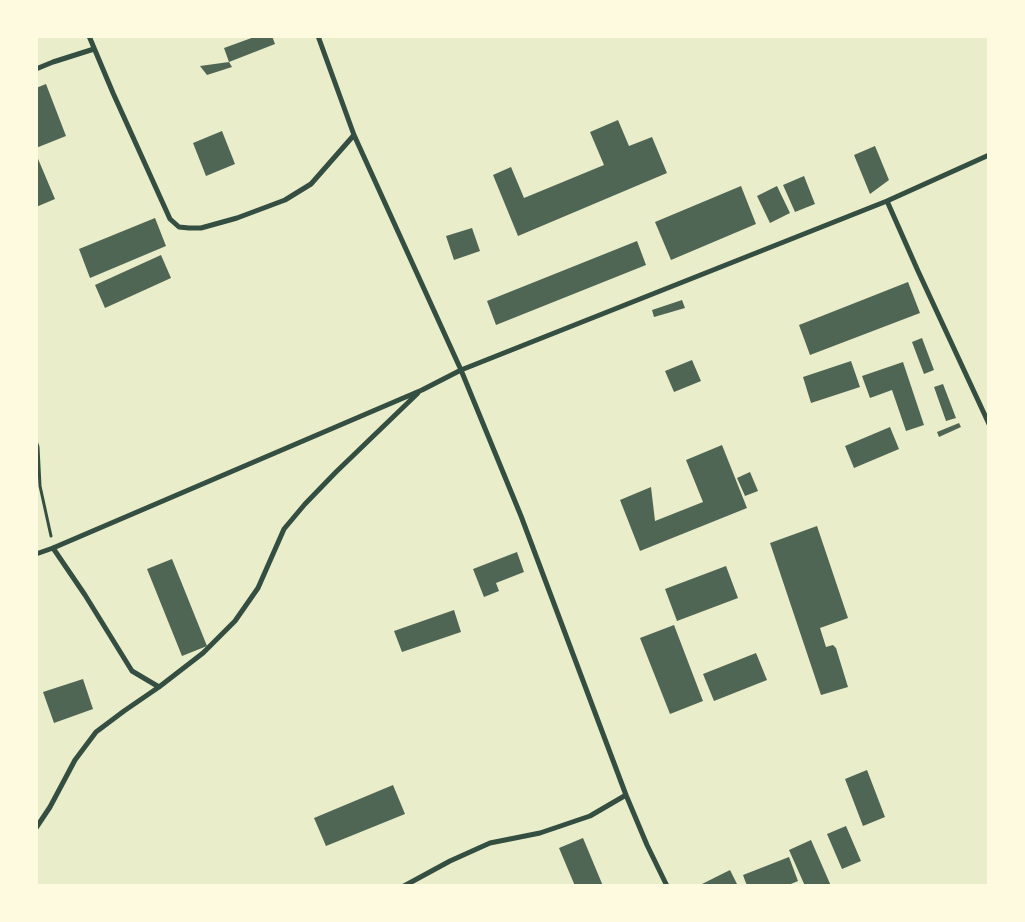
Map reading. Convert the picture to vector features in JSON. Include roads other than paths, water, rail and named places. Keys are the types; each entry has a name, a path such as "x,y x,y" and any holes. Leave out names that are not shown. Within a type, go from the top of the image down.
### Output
{"street":[{"path":"89,36 170,219 179,226 201,228 237,218 285,200 311,184 354,135"},
{"path":"318,36 354,135 461,370 520,516 626,795 647,845 668,886"},
{"path":"36,70 94,49"},
{"path":"36,554 54,548 422,390 461,370 887,201 989,155"},
{"path":"887,201 989,424"},
{"path":"36,828 50,807 75,760 96,732 204,653 235,621 258,588 284,529 305,504 422,390"},
{"path":"54,548 132,671 159,687"},
{"path":"404,886 450,861 490,844 540,833 590,816 626,795"}]}
